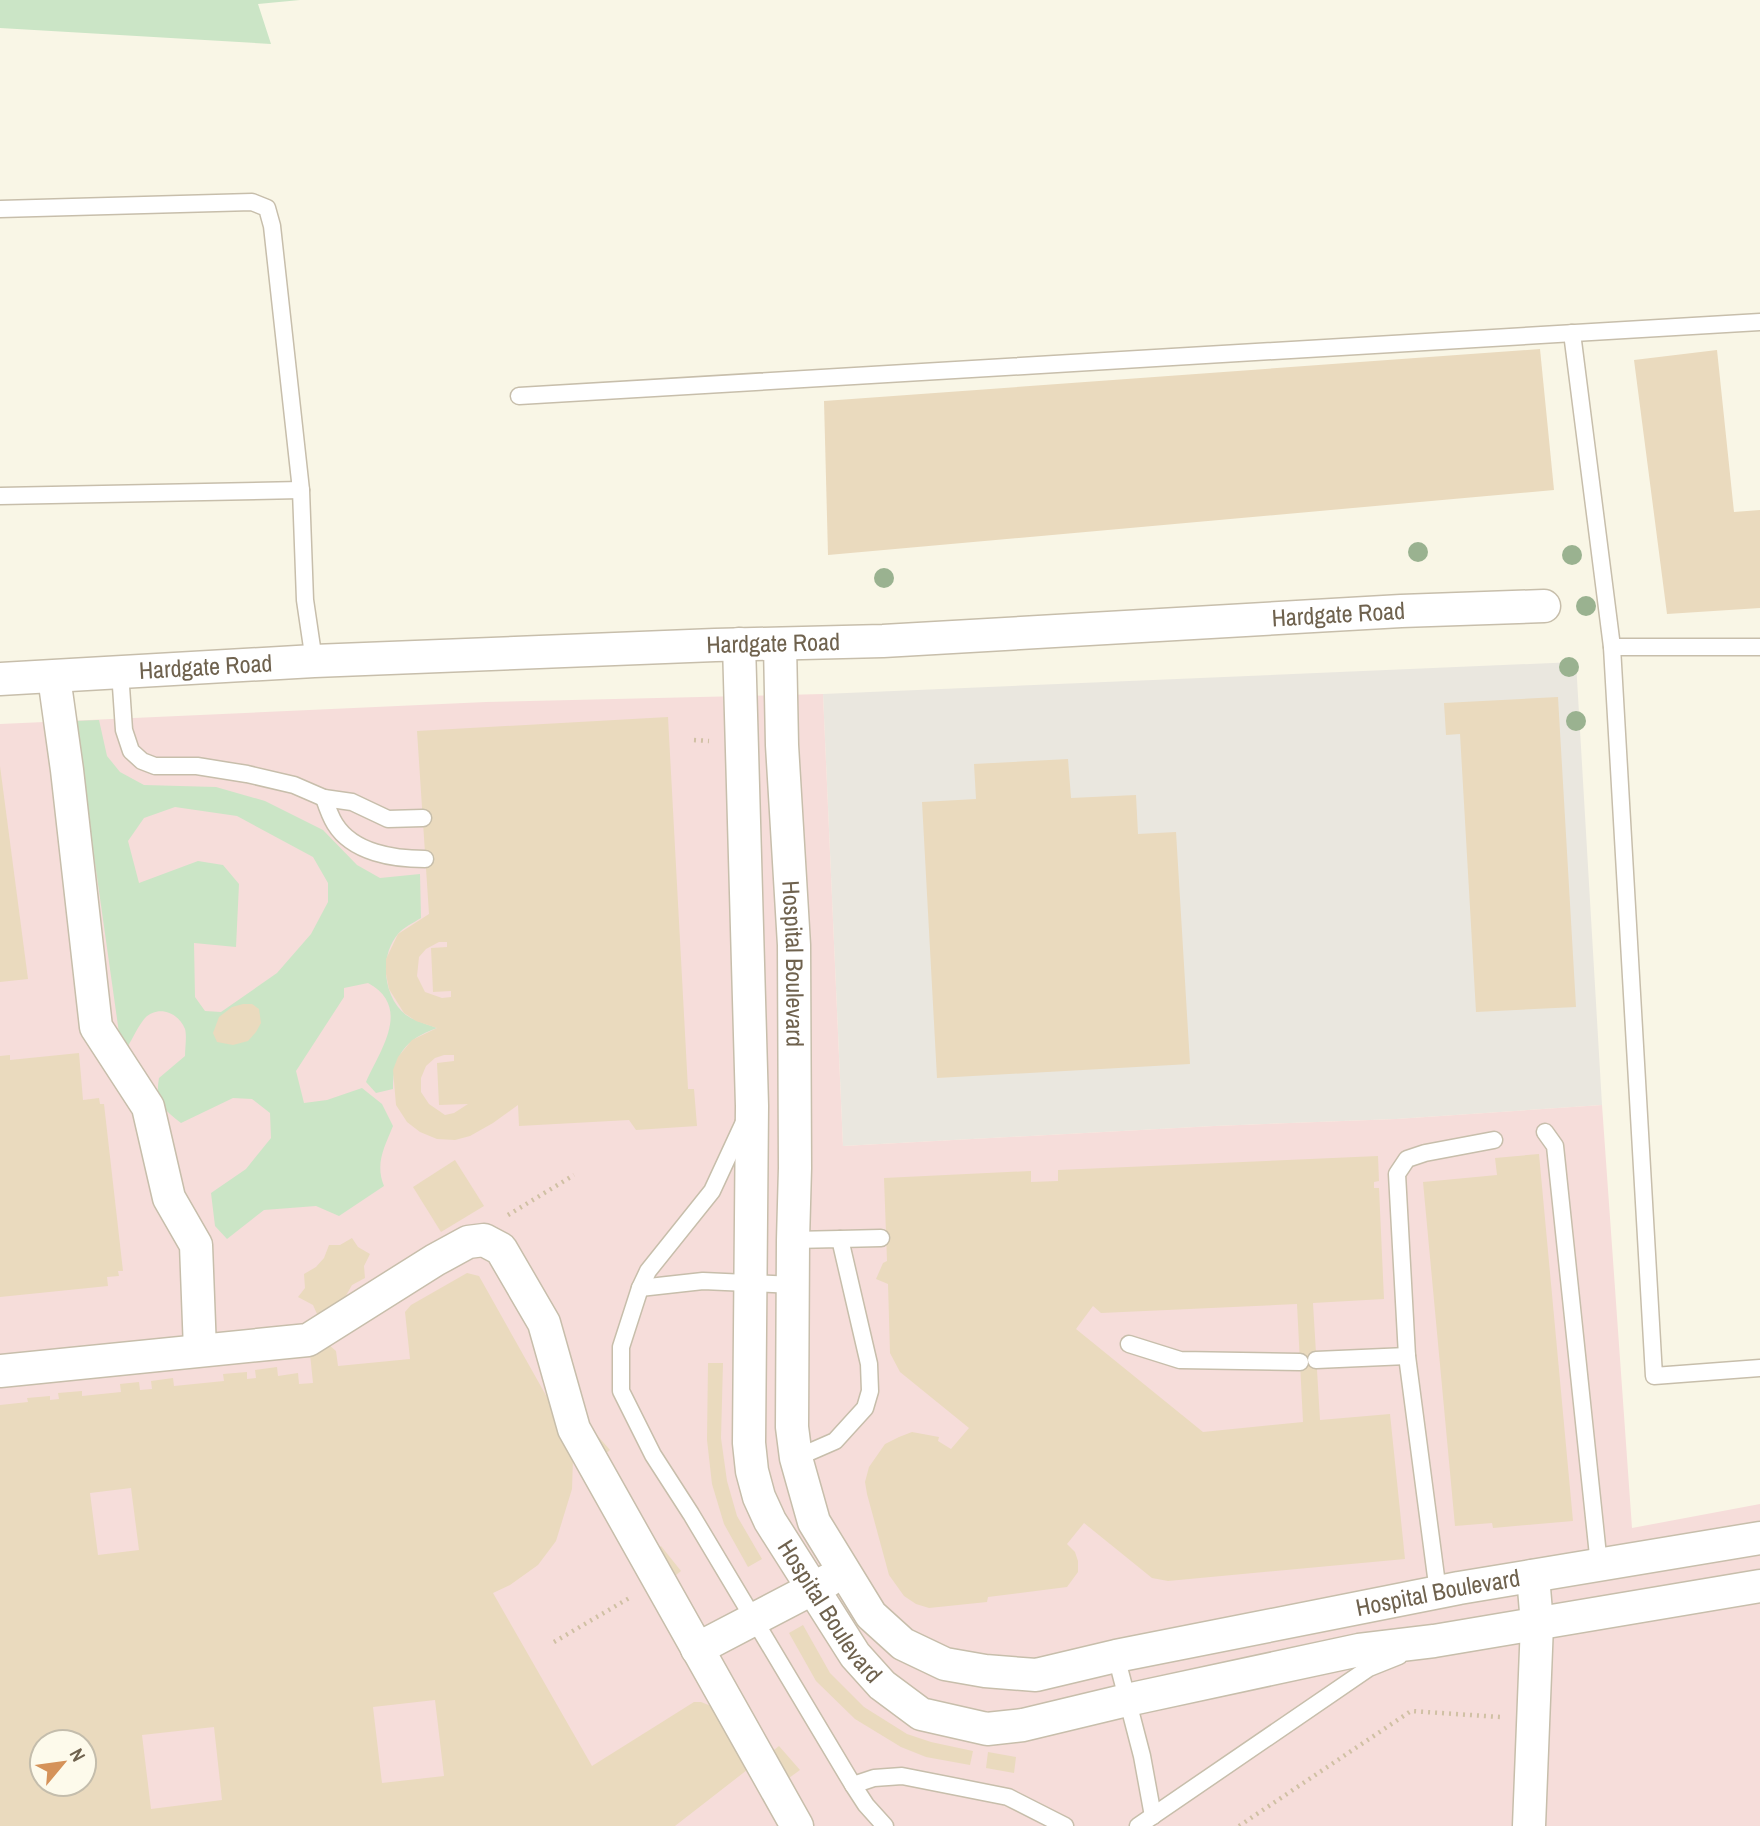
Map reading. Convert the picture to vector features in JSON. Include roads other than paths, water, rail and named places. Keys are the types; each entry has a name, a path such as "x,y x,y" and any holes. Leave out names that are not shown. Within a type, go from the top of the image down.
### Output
{"street":[{"name":"Hardgate Road","path":"0,679 314,661 883,641 1387,612 1544,606"},
{"name":"Hospital Boulevard","path":"738,644 752,1106 749,1443 752,1471 759,1497 770,1521 855,1655 882,1685 921,1714 987,1729 1023,1725 1359,1650 1434,1641 1760,1586"},
{"name":"Hospital Boulevard","path":"780,644 782,745 794,945 792,1427 796,1458 814,1522 871,1615 903,1644 945,1664 985,1671 1036,1675 1116,1656 1438,1592 1760,1538"},
{"path":"54,677 96,1027 148,1107 169,1198 196,1245 200,1350"},
{"path":"0,1371 309,1340 468,1242 484,1240 501,1249 544,1323 574,1429 797,1826"},
{"path":"697,1649 845,1572"},
{"path":"1529,1826 1537,1624 1533,1576"}],"lane":[{"path":"0,209 253,202 267,208 272,226 301,490 305,600 314,661"},
{"path":"520,396 1760,322"},
{"path":"1572,333 1612,646 1654,1376 1760,1368"},
{"path":"0,496 301,490"},
{"path":"1612,646 1760,647"},
{"path":"120,672 124,730 131,751 142,761 155,766 197,766 247,774 294,785 324,798 352,802 388,819 423,818"},
{"path":"324,798 335,825 353,841 370,851 399,859 425,859"},
{"name":"Hospital Boulevard","path":"752,1106 712,1191 648,1271 640,1288 621,1347 621,1391 653,1455 853,1786 885,1826"},
{"path":"1545,1132 1555,1146 1599,1565"},
{"path":"1438,1592 1407,1356 1397,1174 1407,1159 1494,1140"},
{"path":"793,1240 881,1238"},
{"path":"796,1458 835,1441 865,1408 870,1391 869,1364 840,1239"},
{"path":"640,1288 703,1281 794,1285"},
{"path":"1129,1343 1180,1360 1300,1362"},
{"path":"1316,1360 1407,1356"},
{"name":"Hospital Boulevard","path":"1138,1826 1369,1668 1434,1641"},
{"path":"1116,1656 1142,1756 1153,1816"},
{"path":"853,1786 874,1777 902,1776 1008,1797 1065,1826"}]}
